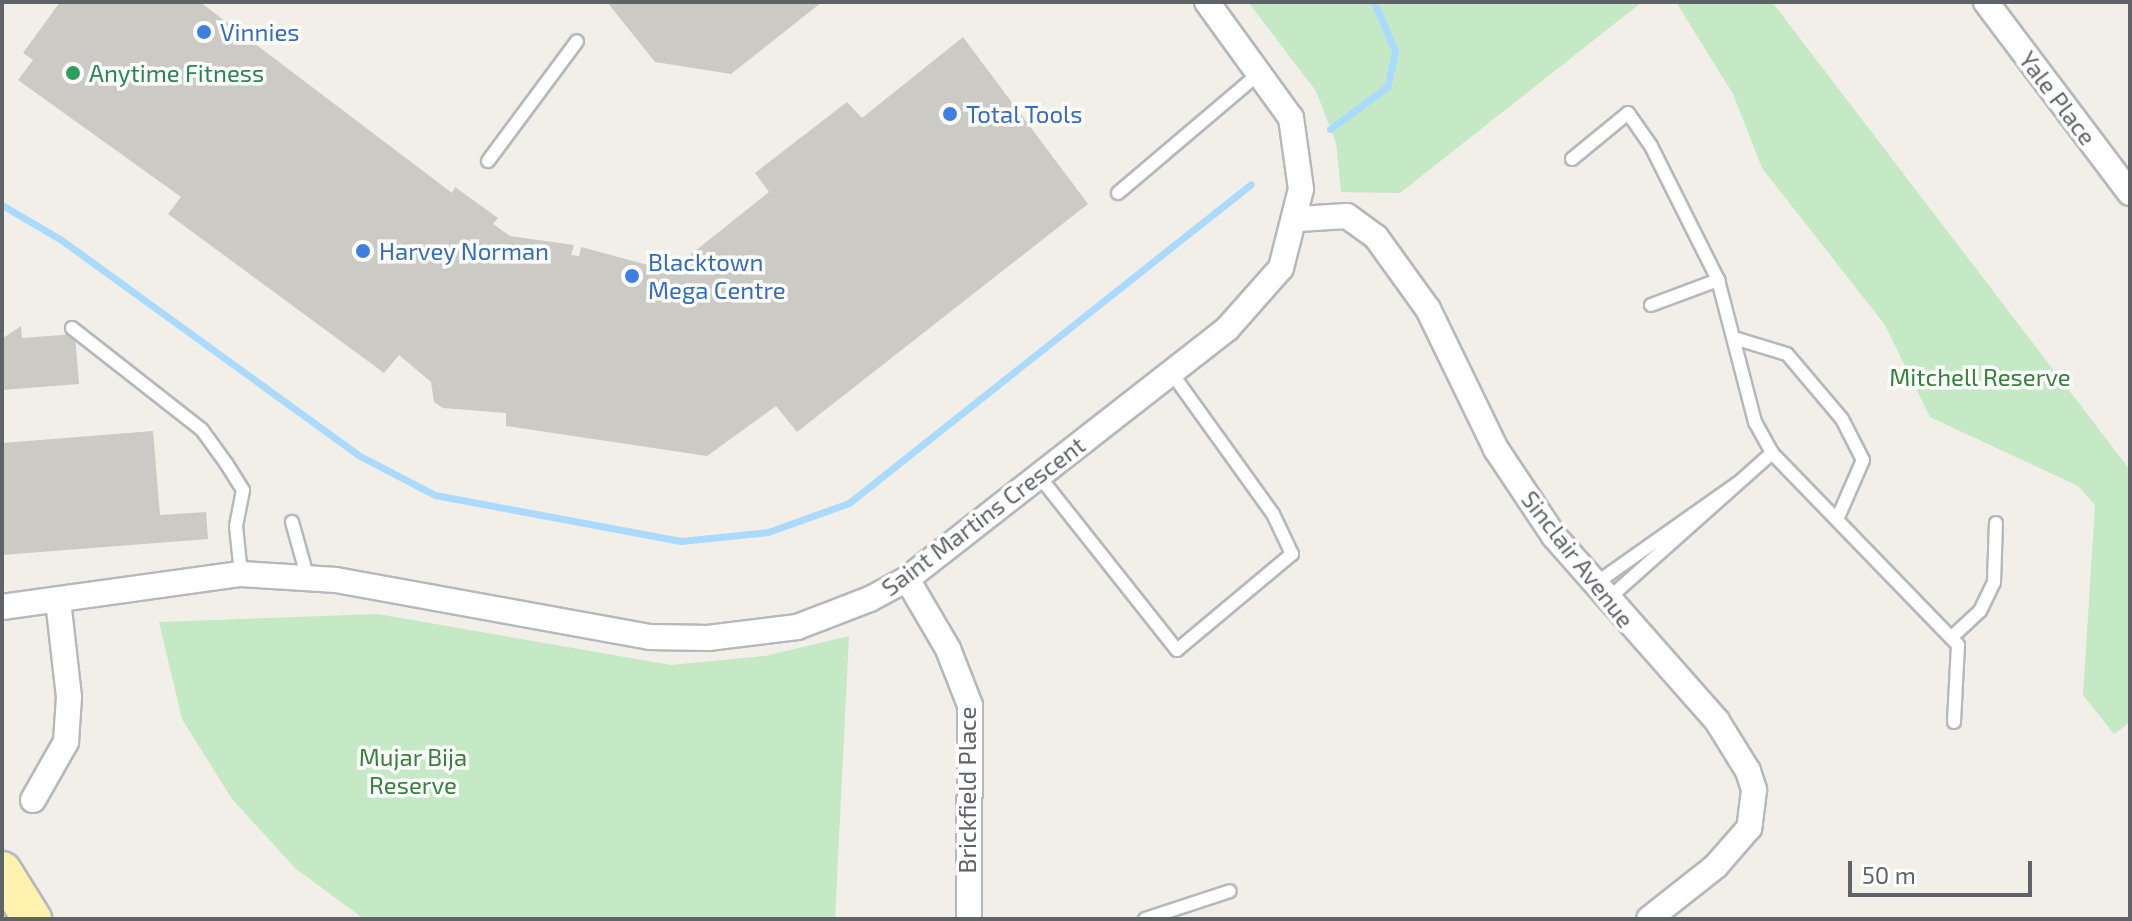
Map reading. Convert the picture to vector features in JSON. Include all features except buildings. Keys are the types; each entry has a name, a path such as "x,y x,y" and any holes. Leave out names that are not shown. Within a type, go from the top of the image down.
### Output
{"main road":[{"path":"2,871 32,919"}],"street":[{"name":"Saint Martins Crescent","path":"2,607 241,574 308,579 494,605 650,637 708,638 797,627 907,579 1256,302 1281,268 1298,219 1296,139 1262,71 1207,2"},
{"name":"Yale Place","path":"1986,2 2130,193"},
{"name":"Sinclair Avenue","path":"1298,219 1347,216 1376,237 1428,309 1496,449 1599,594 1717,721 1754,790 1749,828 1735,847 1649,919"},
{"name":"Brickfield Place","path":"907,579 948,649 970,705 969,919"},
{"path":"33,800 66,742 69,697 58,600"}],"lane":[{"path":"488,161 577,41"},
{"path":"1118,193 1262,71"},
{"path":"1572,159 1628,113 1687,211 1718,280 1755,422 1772,453 1839,515 1953,636 1961,660 1954,722"},
{"path":"1651,305 1718,280"},
{"path":"72,328 202,430 243,490 236,526 241,574"},
{"path":"1734,338 1787,354 1853,436 1863,460 1839,515"},
{"path":"1039,476 1177,650 1292,554 1273,514 1171,372"},
{"path":"1599,594 1772,453"},
{"path":"1599,594 1688,535 1736,484"},
{"path":"292,522 308,579"},
{"path":"1953,636 1980,611 1994,582 1996,523"},
{"path":"1145,919 1230,891"}],"green space":[{"path":"1248,2 1642,2 1400,193 1341,192 1336,143 1316,91"},
{"name":"Mitchell Reserve","path":"1676,2 1772,2 2130,470 2130,722 2114,734 2083,695 2095,505 2078,486 1930,417 1885,325 1762,168 1733,94"},
{"name":"Mujar Bija Reserve","path":"378,614 671,665 765,656 849,636 835,919 364,919 295,868 232,799 182,719 159,622"}],"waterway":[{"path":"1330,129 1387,87 1395,51 1374,2"},
{"path":"2,205 60,239 358,455 435,495 681,541 768,532 849,503 1251,184"}],"place":[{"name":"Vinnies","path":"204,32"},
{"name":"Anytime Fitness","path":"73,73"},
{"name":"Total Tools","path":"950,114"},
{"name":"Harvey Norman","path":"363,251"},
{"name":"Blacktown Mega Centre","path":"632,276"}]}
